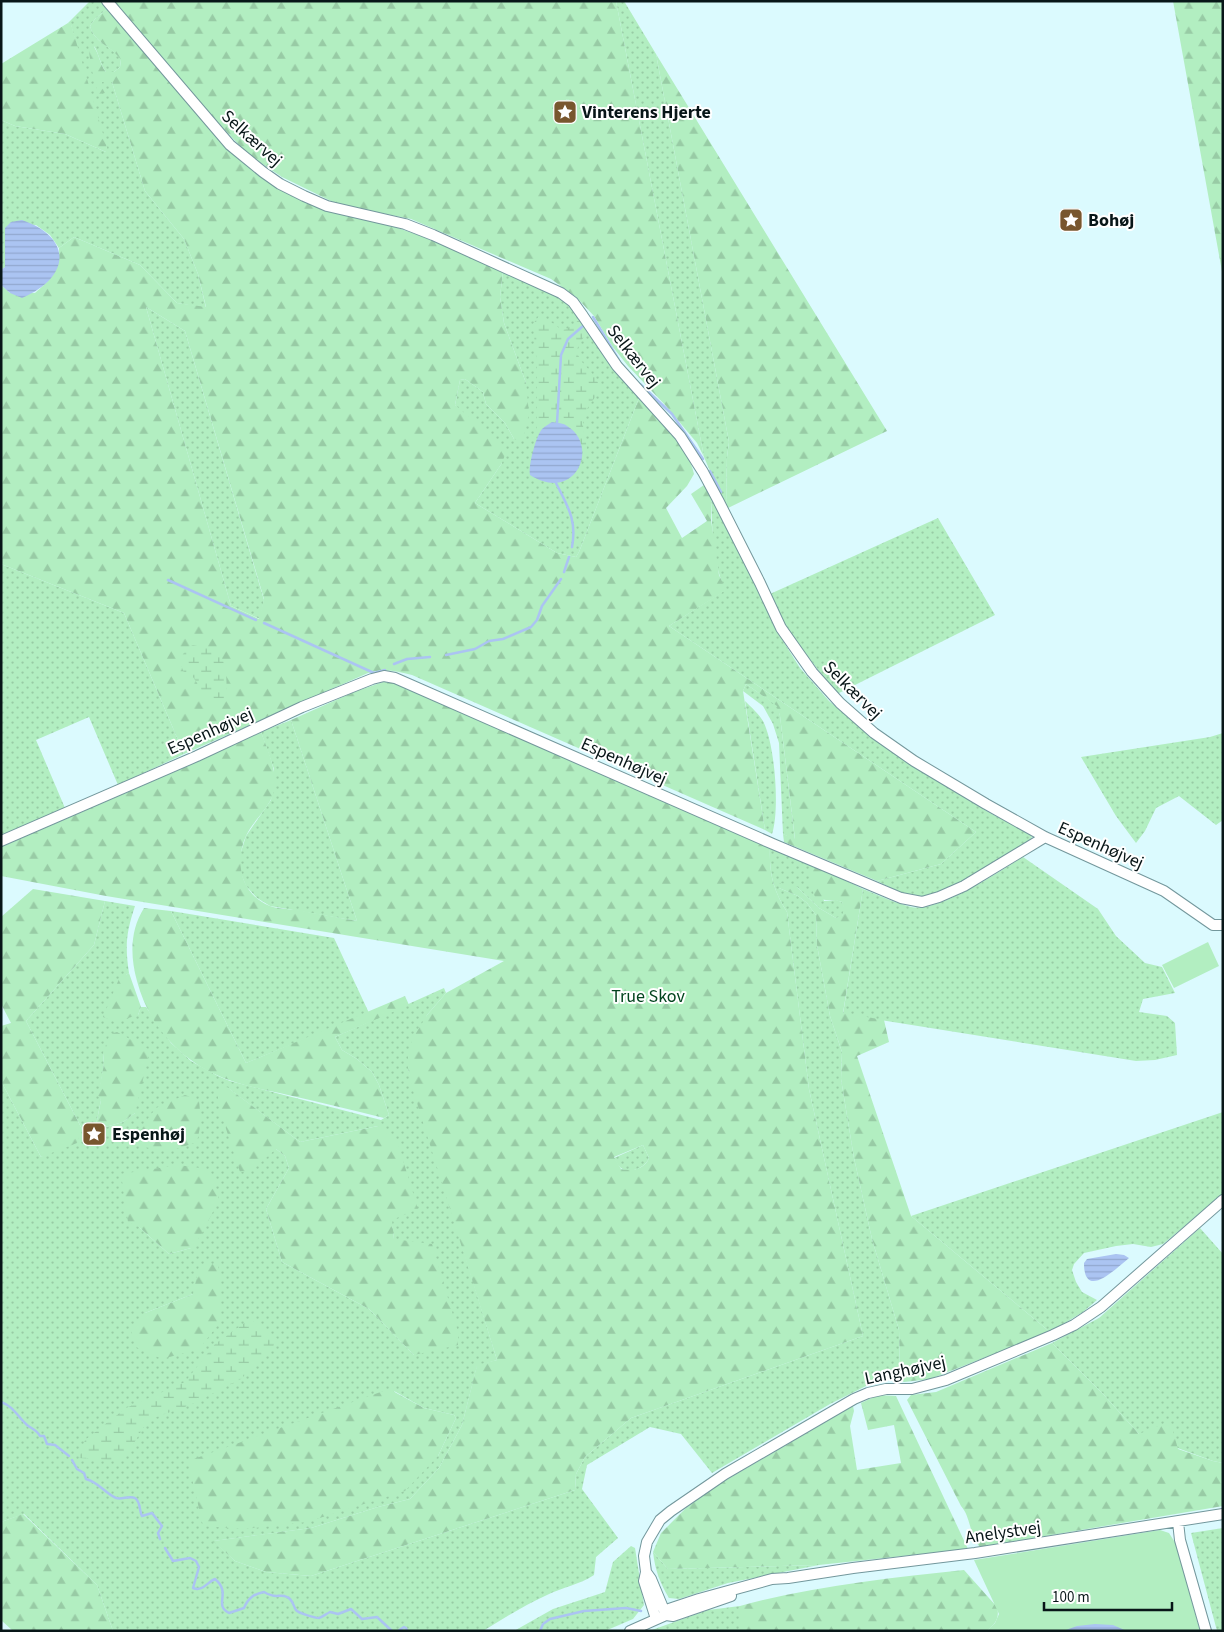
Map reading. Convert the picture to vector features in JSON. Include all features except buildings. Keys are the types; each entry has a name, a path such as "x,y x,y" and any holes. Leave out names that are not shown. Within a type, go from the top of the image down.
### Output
{"street":[{"name":"Selkærvej","path":"106,1 230,145 248,161 280,184 327,206 405,224 433,235 534,279 561,292 573,302 617,366 680,436 703,472 756,574 781,628 812,672 840,704 874,733 914,761 1045,837"},
{"name":"Espenhøjvej","path":"1,841 302,708 372,679 384,676 395,678 764,840 914,902 930,900 952,892 1045,837 1164,891 1213,925 1223,925"},
{"name":"Langhøjvej","path":"661,1617 651,1579 646,1572 644,1556 646,1546 660,1520 671,1511 725,1474 861,1396 886,1389 912,1389 946,1380 1074,1325 1101,1306 1223,1200"},
{"name":"Anelystvej","path":"630,1631 661,1617 669,1609 772,1579 974,1554 1223,1514"},
{"path":"1178,1522 1180,1540 1206,1631"}],"green space":[{"path":"90,1 103,1 108,8 90,26 92,32 99,41 113,50 121,59 120,67 114,72 106,72 94,46 102,82 112,82 145,191 184,239 198,274 206,308 177,303 140,265 74,237 59,248 50,235 36,225 5,228 5,267 1,270 1,120 15,126 65,134 106,152 71,25 68,23"},
{"path":"113,1 616,1 704,457 697,443 612,346 594,316 576,297 551,279 411,219 337,204 282,177 249,155 219,124","holes":["568,99 572,103 571,109 577,115 576,121 569,124 552,118 559,103"]},
{"path":"616,1 624,1 656,54 729,442 726,509 704,457"},
{"path":"1173,1 1223,1 1223,277"},
{"path":"108,8 224,143 282,188 421,236 503,271 500,297 504,323 526,383 529,414 523,439 520,441 514,439 505,423 486,404 483,392 465,379 460,380 455,405 499,442 506,452 502,463 475,503 557,553 576,557 639,398 679,443 691,464 694,474 687,486 666,508 682,538 707,521 691,494 704,485 711,494 711,520 719,575 726,590 669,626 976,832 941,864 877,881 784,842 783,834 795,839 780,716 777,706 746,684 743,691 765,830 412,675 395,671 385,670 368,673 184,754 124,613 1,564 1,285 10,293 35,293 54,274 58,263 59,248 74,237 140,265 177,303 206,307 198,274 184,239 145,191 112,82 102,82 105,93 98,94 91,67 88,42 95,48 106,72 114,72 120,67 121,60 113,51 99,41 92,32 90,26","holes":["146,307 185,331 264,599 259,619 231,606"]},
{"path":"68,23 71,24 108,151 106,152 65,134 15,126 1,120 1,64"},
{"path":"656,54 887,431 726,509 729,442"},
{"path":"568,99 577,112 576,120 569,124 551,118 559,103"},
{"path":"503,271 549,292 575,311 639,398 576,557 557,553 475,503 502,463 455,405 460,380 465,379 483,392 486,404 505,423 514,439 526,383 504,323 500,297"},
{"path":"146,307 185,331 264,600 260,619 231,606"},
{"path":"539,316 544,317 562,330 567,329 579,320 589,332 577,349 582,362 594,375 600,392 586,411 583,429 587,449 585,458 581,463 583,449 542,429 537,437 537,367 533,324"},
{"path":"711,494 778,633 800,668 829,701 869,735 988,812 1030,834 1032,837 1026,843 966,881 936,895 921,897 908,895 877,881 941,864 976,832 669,626 725,590 715,555"},
{"path":"938,518 995,615 837,694 784,626 770,594"},
{"path":"1,564 124,613 184,754 118,785 89,717 36,740 65,808 1,835"},
{"path":"193,645 214,650 222,658 226,670 226,693 220,704 210,703 193,677 183,671 180,659 187,648"},
{"name":"True Skov","path":"383,682 394,682 770,847 770,865 773,881 778,896 787,912 809,1089 863,1336 631,1418 585,1457 576,1474 575,1490 311,1576 266,1572 235,1561 213,1541 311,1528 410,1499 439,1468 462,1425 477,1365 497,1360 412,1087 408,1069 408,1055 412,1040 427,1015 446,993 504,961 106,896 1,876 1,847 261,732 272,764 275,783 272,798 250,829 242,846 241,867 246,886 260,901 273,907 357,921 291,720 354,692","holes":["643,1145 649,1158 641,1167 629,1170 621,1169 614,1157"]},
{"path":"746,684 778,706 795,840 783,834 779,743 773,724 763,706 743,691"},
{"path":"745,701 763,721 771,745 776,794 772,834 765,830"},
{"path":"291,720 357,921 270,906 257,898 246,886 240,871 240,855 246,836 271,800 274,769 261,732"},
{"path":"1223,733 1223,820 1216,825 1179,796 1156,808 1145,831 1136,843 1116,816 1081,757 1210,737"},
{"path":"770,847 812,864 824,901 836,900 842,902 845,909 842,917 836,918 819,908 797,887 779,888 798,896 807,903 816,915 817,945 830,1016 842,1052 841,1079 854,1158 872,1239 899,1330 900,1380 878,1380 830,1404 712,1473 681,1434 650,1427 587,1465 582,1489 618,1538 596,1557 594,1575 539,1599 483,1631 113,1631 97,1585 24,1514 1,1522 1,1081 41,1157 82,1129 26,1021 94,945 105,901 135,906 128,932 127,955 129,973 126,975 138,1015 141,1007 146,1007 171,1043 191,1061 230,1081 381,1120 389,1115 379,1085 372,1072 357,1059 342,1050 335,1037 444,988 446,993 427,1015 408,1069 497,1360 477,1366 462,1425 439,1468 410,1499 311,1528 214,1541 235,1561 266,1572 311,1576 575,1490 576,1474 585,1457 631,1418 863,1336 809,1089 787,912 775,889 771,873","holes":["103,1053 135,1113 123,1122 95,1130 101,1100 99,1094 104,1064","228,1088 300,1142 378,1126 394,1239 414,1355 369,1309 282,1262 266,1209 289,1168 285,1156 276,1149","139,1227 191,1248 169,1254","193,1294 199,1349 145,1313","394,1391 424,1408 454,1415 456,1418 438,1456"]},
{"path":"1023,857 1098,909 1116,936 1145,963 1162,967 1175,993 1143,999 1139,1012 1167,1016 1175,1023 1177,1055 1155,1060 1136,1061 843,1014 863,889 911,907 923,907 937,904 968,890"},
{"path":"812,864 863,889 843,1013 884,1020 889,1042 857,1056 911,1216 1050,1332 930,1379 904,1382 900,1380 899,1330 872,1239 854,1158 841,1079 842,1052 830,1016 817,945 816,915 807,903 798,896 779,888 781,883 797,887 819,908 836,918 842,916 844,909 842,902 816,899 811,882"},
{"path":"33,889 105,901 94,945 26,1021 82,1129 77,1143 41,1157 1,1081 1,1026 11,1023 1,1004 1,917"},
{"path":"144,908 171,911 246,1063 405,996 409,1005 335,1037 342,1050 357,1059 372,1072 379,1085 389,1115 384,1118 243,1085 212,1073 183,1054 170,1042 150,1014 137,981 132,953 136,925"},
{"path":"171,911 334,938 369,1013 246,1063"},
{"path":"1208,942 1219,966 1174,988 1162,965"},
{"path":"129,973 141,1007 138,1015 115,1022 103,1017 119,979"},
{"path":"117,1032 150,1050 135,1113 123,1122 95,1130 101,1100 98,1095 104,1064 103,1053 110,1034"},
{"path":"227,1087 300,1142 378,1126 398,1144 418,1209 392,1220 394,1239 432,1244 458,1332 458,1345 414,1355 369,1309 282,1262 266,1209 289,1168 285,1156 276,1149 250,1172 240,1172 218,1104 218,1091"},
{"path":"185,1095 199,1100 201,1122 197,1142 170,1151 143,1147 134,1137 156,1108"},
{"path":"1223,1112 1223,1194 1163,1244 1151,1247 1133,1244 1084,1253 1074,1264 1072,1270 1082,1292 1097,1300 1083,1312 1050,1332 911,1216"},
{"path":"643,1145 649,1158 645,1164 629,1171 620,1167 614,1158"},
{"path":"178,1165 200,1168 212,1174 219,1200 201,1235 191,1248 169,1254 139,1227 128,1222 121,1174"},
{"path":"1200,1228 1223,1254 1223,1463 1139,1434 1103,1394 1052,1343 1099,1318"},
{"path":"209,1263 218,1266 221,1282 221,1321 199,1349 162,1359 136,1347 131,1330 145,1313 193,1294 199,1266"},
{"path":"250,1319 279,1340 241,1379 190,1405 148,1420 123,1461 79,1458 85,1440 126,1408 185,1382 215,1344"},
{"path":"1052,1343 1103,1394 1139,1434 1170,1421 1178,1449 1223,1463 1223,1506 980,1547 976,1542 967,1515 907,1400 911,1395 936,1392"},
{"path":"389,1389 424,1408 454,1415 456,1418 438,1456 405,1491 307,1522 244,1529 203,1526 188,1461"},
{"path":"878,1395 896,1396 968,1549 819,1565 668,1569 653,1552 661,1533 686,1508 716,1486 853,1406 854,1411 850,1426 857,1470 901,1463 894,1425 868,1430 861,1403"},
{"path":"23,1514 97,1585 113,1631 13,1631 1,1620 1,1522"},
{"path":"1223,1528 1223,1631 1217,1631 1191,1533"},
{"path":"1160,1530 1169,1533 1176,1544 1200,1631 987,1631 995,1623 999,1614 974,1560"},
{"path":"631,1546 635,1548 644,1605 633,1619 605,1631 514,1631 553,1609 605,1592 613,1562"},
{"path":"653,1552 668,1569 819,1565 728,1583 679,1599 669,1598 657,1571"},
{"path":"964,1570 997,1607 998,1614 996,1620 987,1631 740,1631 740,1606 823,1588"},
{"path":"740,1606 740,1631 649,1631 708,1610"}],"water":[{"path":"22,220 39,228 51,237 58,247 60,258 57,269 50,280 38,290 22,298 10,293 1,285 1,270 5,267 5,228 11,222"},
{"path":"552,422 567,426 577,435 582,446 582,458 578,468 571,477 560,482 546,482 530,475 531,458 537,438 542,429"},
{"path":"1116,1254 1129,1258 1100,1280 1090,1281 1087,1278 1084,1263 1087,1259"},
{"path":"1113,1625 1127,1631 1063,1631 1077,1626"}],"waterway":[{"path":"593,317 620,362"},
{"path":"557,423 561,355 568,339 583,326"},
{"path":"640,384 672,414 703,459"},
{"path":"710,471 721,492"},
{"path":"556,483 568,507 572,521 572,547"},
{"path":"564,572 569,557"},
{"path":"446,655 475,649 489,641 503,639 531,627 537,620 542,606 561,579"},
{"path":"168,580 256,620"},
{"path":"264,623 374,673 385,670"},
{"path":"394,664 407,659 430,657"},
{"path":"1,1402 12,1409 40,1436 44,1436 47,1444 55,1445 69,1456"},
{"path":"72,1460 77,1469 84,1473 86,1479 116,1498 135,1498 142,1516 152,1513 162,1526 158,1533 160,1539"},
{"path":"165,1548 173,1561 190,1558 196,1561 199,1567 193,1588 200,1589 215,1579 220,1584 223,1594 222,1606 229,1613 244,1608 252,1597 264,1592 272,1596 289,1598 300,1613 319,1618 330,1612 338,1614 351,1609 362,1619 377,1617 392,1631"},
{"path":"540,1631 543,1624 550,1619 584,1611 626,1608 641,1611"},
{"path":"398,1631 404,1627 407,1631"}],"place":[{"name":"Vinterens Hjerte","path":"565,112"},
{"name":"Bohøj","path":"1071,220"},
{"name":"Espenhøj","path":"94,1134"}]}
